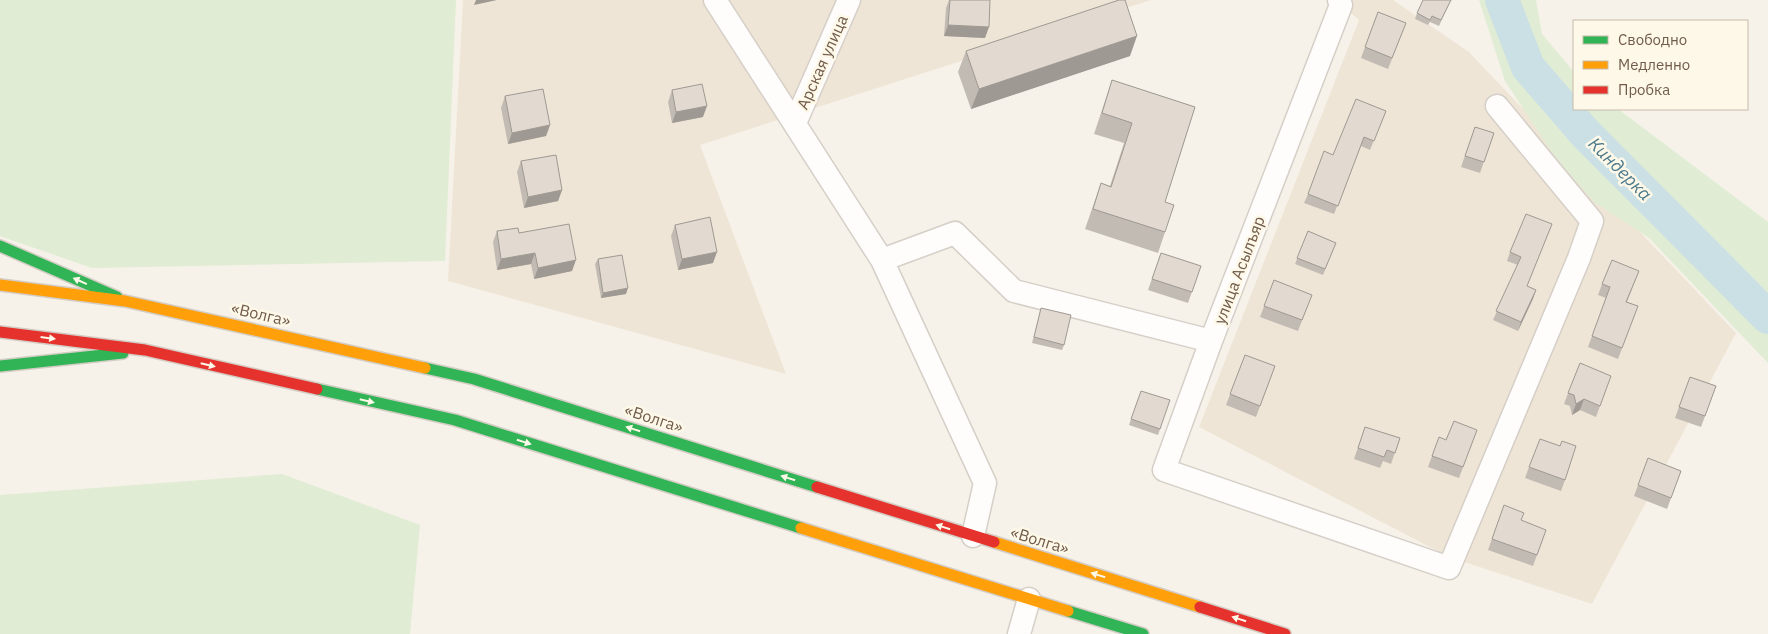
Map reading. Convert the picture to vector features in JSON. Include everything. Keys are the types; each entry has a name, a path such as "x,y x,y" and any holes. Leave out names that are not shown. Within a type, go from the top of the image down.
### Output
{"main road":[{"path":"0,246 125,301"},
{"name":"«Волга»","path":"0,285 125,301 474,379 1286,634"},
{"path":"0,332 145,350 455,420 1143,634"},
{"path":"0,366 145,350"}],"street":[{"path":"714,0 882,260 985,483 973,536"},
{"name":"Арская улица","path":"795,123 849,0"},
{"name":"улица Асылъяр","path":"882,260 955,233 1014,291 1211,341 1341,5 1339,0"},
{"path":"1211,341 1164,470 1449,568 1579,258 1592,221 1497,106"},
{"path":"1019,634 1029,598"}],"shaded area":[{"path":"463,0 1151,0 700,145 786,374 448,281"},
{"path":"1335,0 1393,0 1469,52 1736,333 1592,604 1449,557 1199,427 1359,20"}],"green space":[{"path":"0,0 456,0 445,261 92,268 0,236"},
{"path":"1479,0 1536,0 1542,34 1573,71 1573,110 1619,110 1768,222 1768,363 1649,238 1594,202 1555,157 1505,81"},
{"path":"282,474 420,525 410,634 0,634 0,495"}],"building":[{"path":"950,0 990,0 989,27 948,25"},
{"path":"1119,0 1125,0 1137,36 979,89 966,51"},
{"path":"1423,0 1451,0 1441,20 1432,16 1430,20 1417,13"},
{"path":"1378,12 1406,23 1392,58 1365,47"},
{"path":"1112,80 1195,107 1165,202 1174,205 1165,232 1093,209 1101,183 1111,187 1132,123 1102,113"},
{"path":"702,84 707,106 676,112 672,90"},
{"path":"543,89 550,125 512,133 505,96"},
{"path":"1356,99 1386,111 1374,141 1364,137 1338,206 1308,194 1324,151 1333,155"},
{"path":"1475,127 1494,133 1484,162 1465,156"},
{"path":"556,155 562,190 528,197 521,161"},
{"path":"1526,214 1552,224 1527,286 1536,290 1521,322 1496,311 1521,257 1510,252"},
{"path":"710,217 717,252 682,259 675,225"},
{"path":"569,224 576,260 538,268 535,253 501,259 497,231 518,228 519,233"},
{"path":"1308,231 1336,243 1325,269 1297,258"},
{"path":"1161,253 1201,266 1192,292 1152,279"},
{"path":"622,255 628,288 603,293 598,259"},
{"path":"1612,260 1639,271 1626,302 1638,306 1622,348 1592,336 1610,287 1602,284"},
{"path":"1274,280 1312,295 1302,320 1264,306"},
{"path":"1041,308 1071,315 1064,345 1034,337"},
{"path":"1245,355 1275,366 1260,406 1230,394"},
{"path":"1580,363 1611,376 1600,406 1584,399 1576,404 1574,395 1568,393"},
{"path":"1690,377 1716,386 1705,416 1679,407"},
{"path":"1141,391 1170,400 1160,429 1131,419"},
{"path":"1454,421 1477,430 1463,467 1432,456 1439,437 1446,440"},
{"path":"1365,427 1400,438 1395,453 1387,450 1384,457 1358,448"},
{"path":"1540,439 1560,446 1562,441 1576,446 1565,480 1529,467"},
{"path":"1648,458 1681,471 1671,498 1638,485"},
{"path":"1504,505 1524,513 1521,520 1546,530 1537,555 1492,539"}],"waterway":[{"name":"Киндерка","path":"1502,0 1528,67 1585,133 1768,317"}],"traffic: fast":[{"path":"0,246 117,297"},
{"path":"0,366 123,353"},
{"path":"425,368 474,379 817,487"},
{"path":"317,389 455,420 801,528"},
{"path":"1068,611 1143,634"}],"traffic: slow":[{"path":"0,285 125,301 425,368"},
{"path":"801,528 1068,611"},
{"path":"994,542 1200,607"}],"traffic: jam":[{"path":"0,332 145,350 317,389"},
{"path":"817,487 994,542"},
{"path":"1200,607 1285,634"}]}
